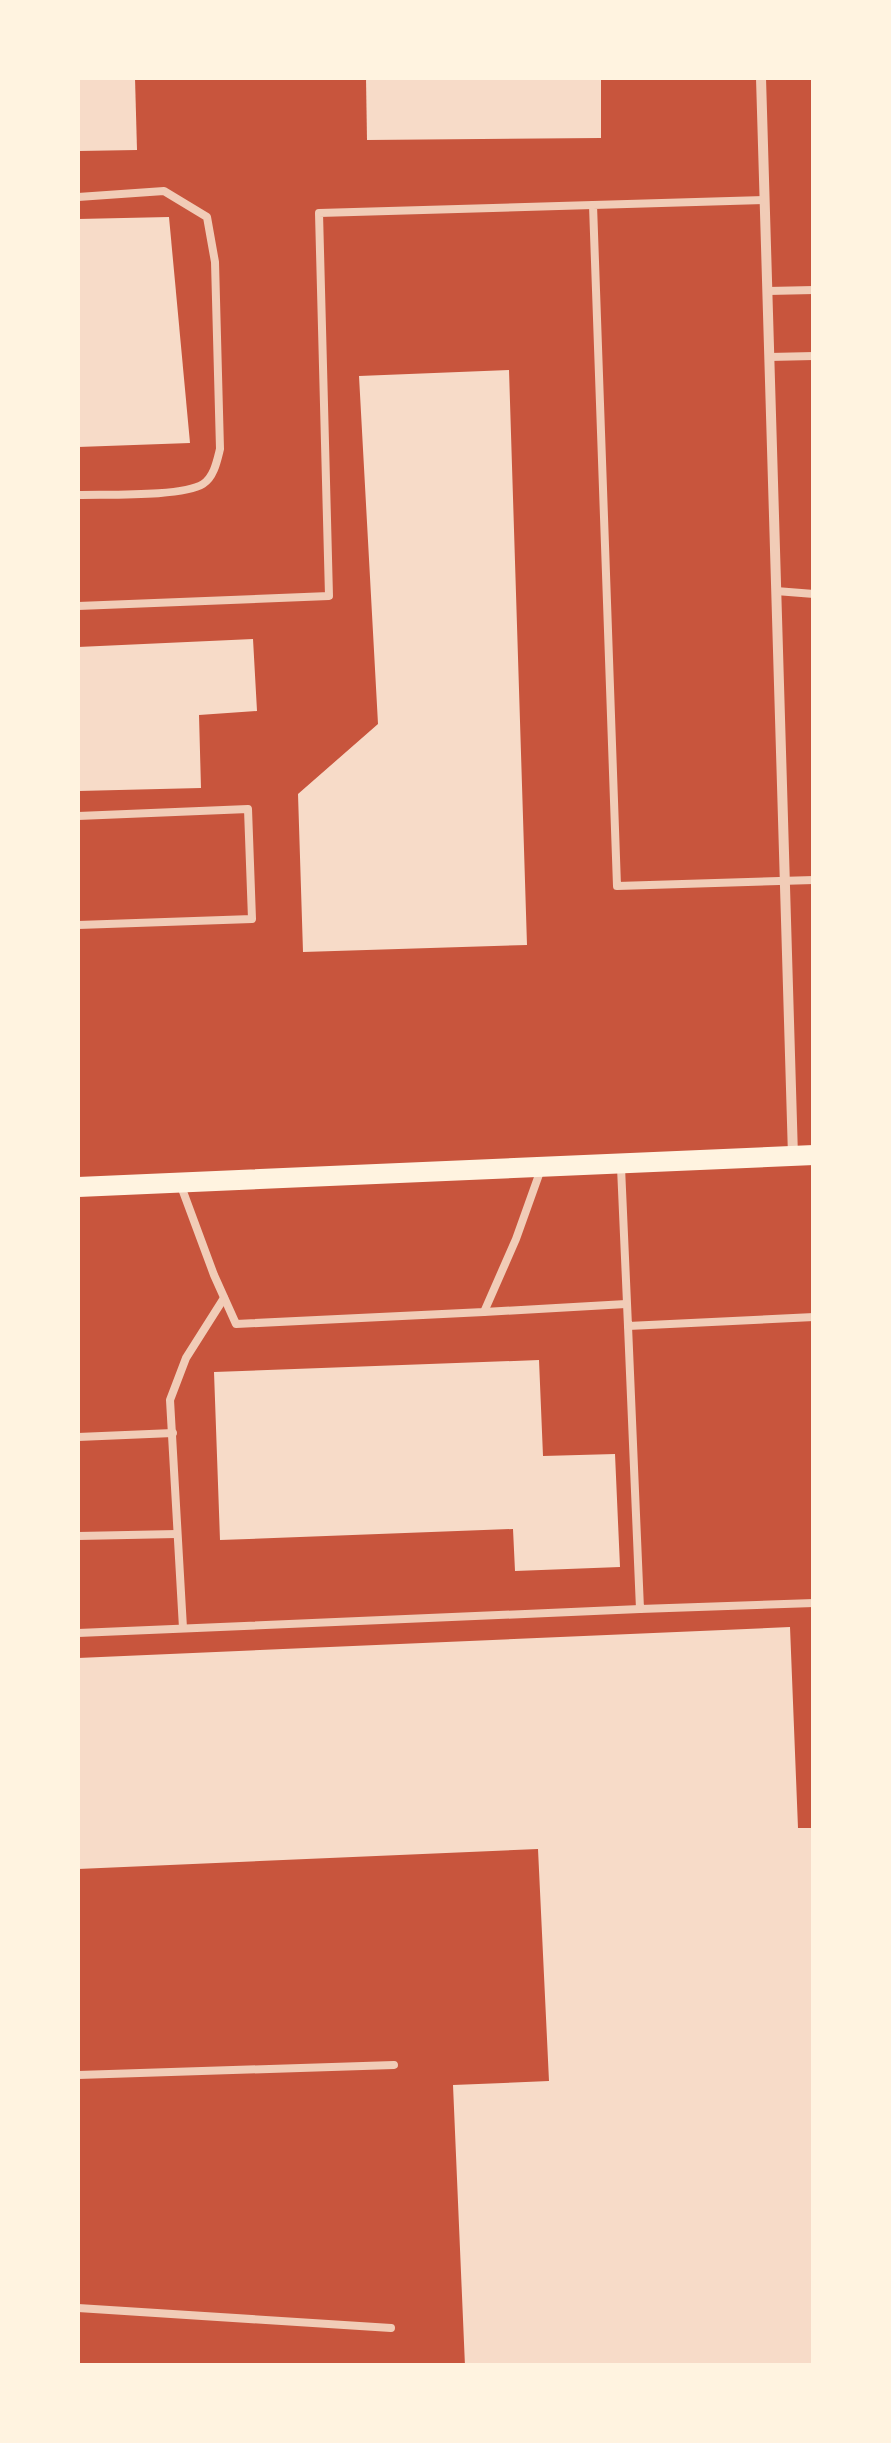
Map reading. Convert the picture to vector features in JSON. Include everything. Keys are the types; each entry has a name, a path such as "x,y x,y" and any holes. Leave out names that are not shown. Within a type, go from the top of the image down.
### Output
{"main road":[{"path":"78,1187 803,1155"}],"street":[{"path":"761,78 785,881 803,1155"}],"lane":[{"path":"78,197 164,191 206,217 215,262 220,449 215,469 204,484 179,491 78,496"},
{"path":"78,606 330,596 318,212 765,200"},
{"path":"593,205 617,886 814,880"},
{"path":"768,291 814,290"},
{"path":"769,357 814,356"},
{"path":"776,591 814,594"},
{"path":"78,816 248,808 252,919 78,926"},
{"path":"621,1163 640,1608"},
{"path":"484,1312 542,1166"},
{"path":"179,1182 236,1324 626,1304"},
{"path":"184,1628 170,1400 186,1358 224,1298"},
{"path":"628,1326 814,1317"},
{"path":"78,1437 172,1434"},
{"path":"78,1536 177,1534"},
{"path":"78,1632 814,1603"},
{"path":"78,2075 394,2066"},
{"path":"78,2308 391,2328"}],"building":[{"path":"78,78 135,78 137,150 78,151"},
{"path":"366,78 601,78 601,138 367,140"},
{"path":"169,217 190,443 78,447 78,219"},
{"path":"509,370 527,945 303,952 298,794 378,724 359,376"},
{"path":"253,639 257,711 199,715 201,788 78,791 78,647"},
{"path":"539,1360 543,1456 615,1454 620,1567 515,1571 513,1529 220,1540 214,1372"},
{"path":"790,1627 798,1828 814,1828 814,2366 465,2366 453,2085 549,2081 538,1849 78,1869 78,1658"}]}
